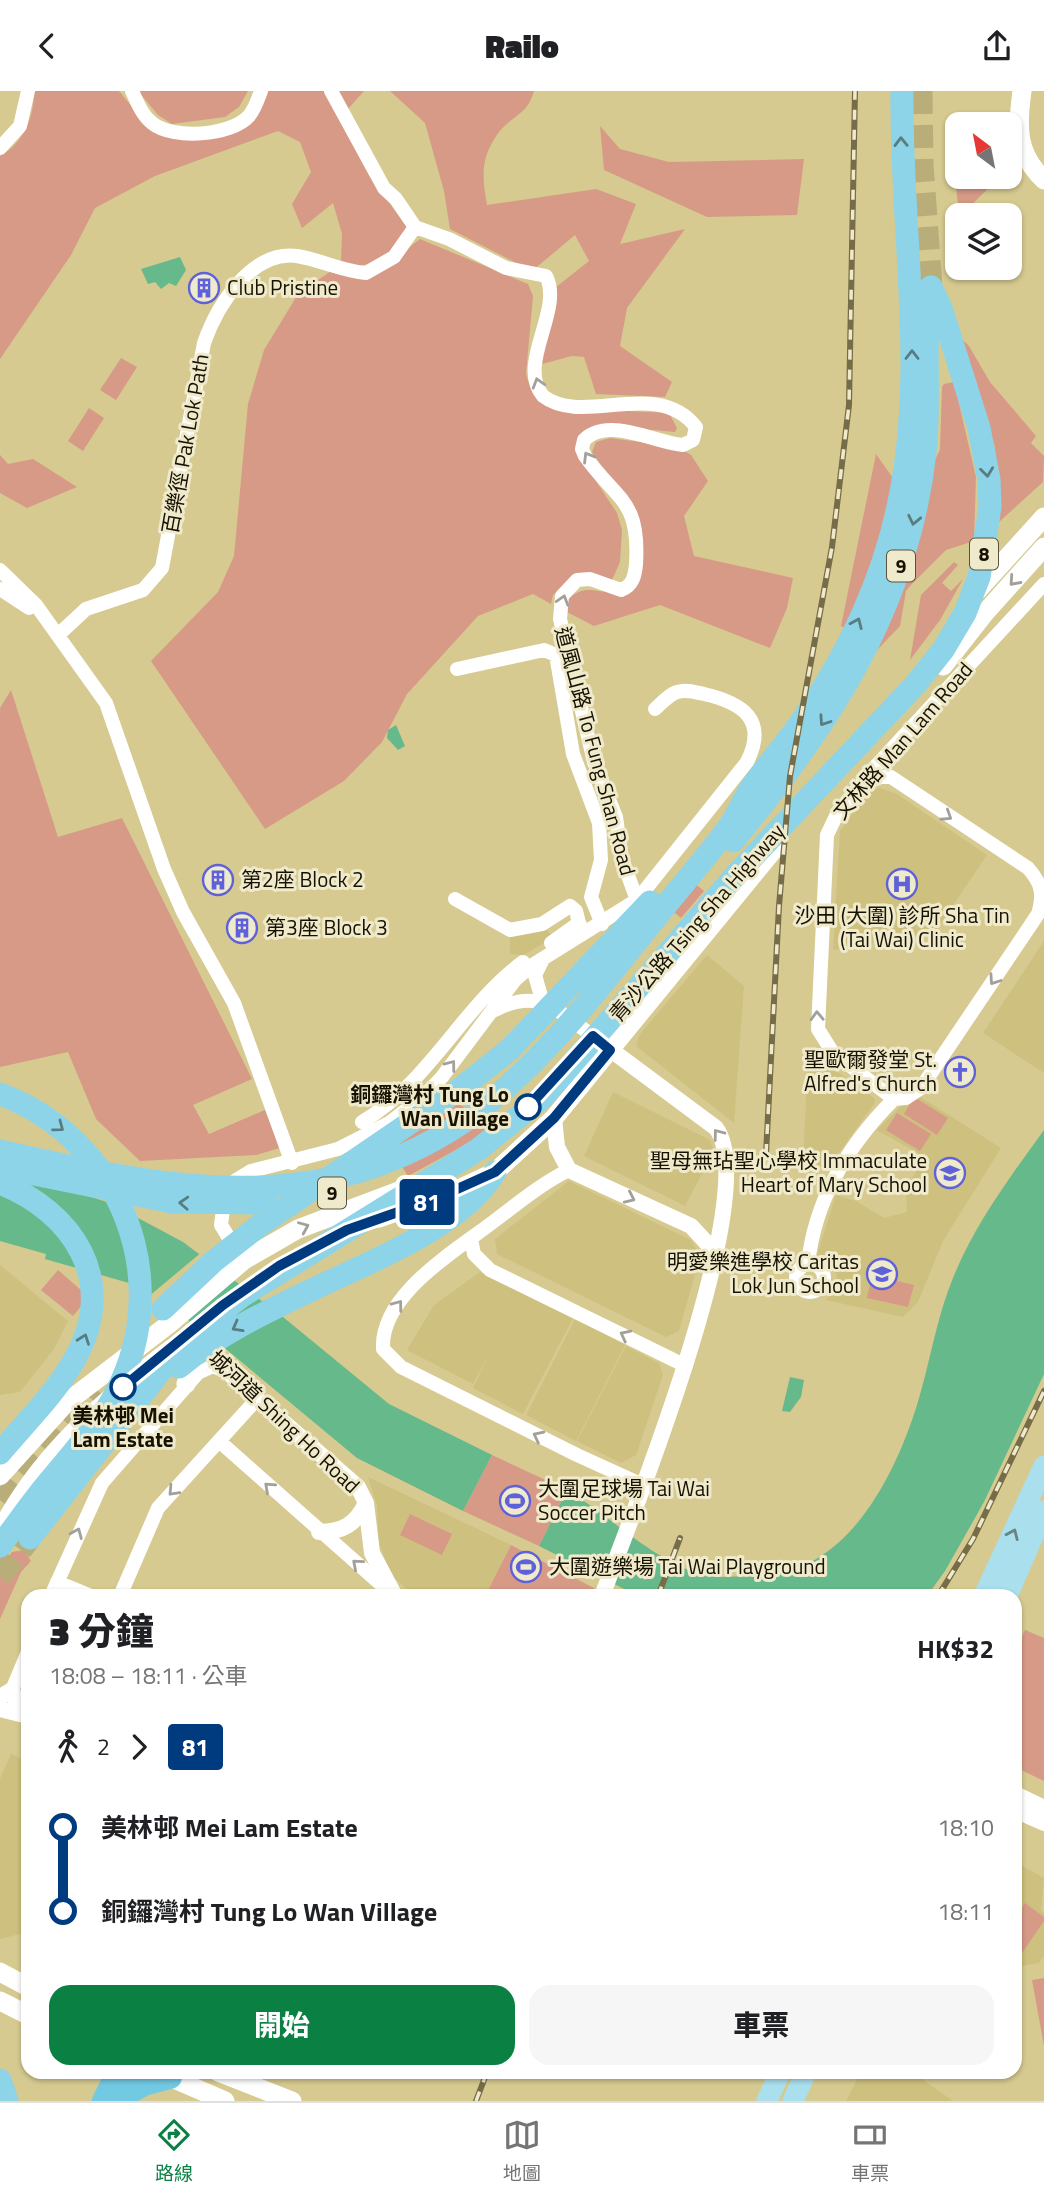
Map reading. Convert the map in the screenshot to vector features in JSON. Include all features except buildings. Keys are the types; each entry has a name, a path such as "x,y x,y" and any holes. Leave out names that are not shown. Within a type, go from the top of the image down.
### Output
{"highway":[{"name":"9","path":"0,1151 132,1179 233,1188 281,1187 336,1177 406,1153 481,1109 538,1057 730,826 751,788 817,698 861,616 892,532 919,426 903,193 902,91"},
{"name":"9","path":"0,1167 172,1202 278,1202 330,1194 386,1176 446,1147 494,1115 537,1076 579,1030 751,820 837,702 879,621 905,553 915,515 919,426 931,287"},
{"name":"青沙公路 Tsing Sha Highway","path":"30,1538 179,1349 229,1305 447,1170 537,1103 573,1066 734,877 915,685 958,626 975,589 985,549 989,480 973,405 941,308 931,287"},
{"path":"170,1313 214,1261 260,1225 439,1104 509,1049 599,958 719,820 751,788"},
{"path":"0,1094 45,1117 89,1155 121,1204 138,1258 141,1308 128,1365 106,1409 61,1454 0,1546"},
{"path":"139,1400 188,1359 236,1327 407,1244 482,1192 495,1172"},
{"path":"0,1183 32,1197 58,1218 77,1242 88,1269 92,1304 83,1343 71,1367 0,1453"},
{"path":"104,2101 115,2079"},
{"path":"113,2101 154,2079"}],"main road":[{"path":"1022,91 1018,135 1025,157 1044,180"},
{"path":"0,1476 50,1418 80,1391 170,1313 242,1262 298,1229 408,1187 456,1162 528,1107 593,1036 733,867 891,694 991,573 1044,517"},
{"path":"0,1532 36,1473 61,1454 89,1415 262,1277 347,1230 443,1196 495,1172 554,1118 659,986 787,833 913,699 1044,547"},
{"path":"172,1348 184,1348 190,1356 192,1364 186,1384"},
{"path":"61,1454 38,1460 30,1456 29,1451 35,1439 80,1391"},
{"path":"987,1589 1044,1466"},
{"path":"1010,1589 1044,1511"},
{"path":"0,1972 21,1983"},
{"path":"0,2001 21,2012"},
{"path":"175,2079 225,2101"},
{"path":"236,2079 292,2101"},
{"path":"767,2101 777,2079"},
{"path":"793,2101 804,2079"}],"street":[{"path":"0,148 20,126 28,91"},
{"path":"132,91 151,123 167,131 186,134 217,130 244,120 252,112 261,91"},
{"path":"331,91 384,188 396,199 415,227"},
{"name":"百樂徑 Pak Lok Path","path":"58,635 86,609 143,590 162,568 204,343 213,321 245,277 262,262 287,256 366,273 394,257 415,227"},
{"name":"道風山路 To Fung Shan Road","path":"415,227 449,239 506,268 546,276 550,291 534,376 538,389 546,399 569,405 659,404 683,415 696,427 693,440 683,445 625,432 596,433 584,440 582,446 585,456 624,501 634,519 635,568 632,581 625,589 613,589 590,579 574,582 565,591 560,607 562,633 594,762 616,817 622,859 637,900"},
{"path":"0,570 22,589 106,703 164,869 183,912 234,1003 292,1163"},
{"name":"文林路 Man Lam Road","path":"894,1098 833,1053 820,1035 817,1019 825,842 832,821 862,783 1029,597 1044,584"},
{"path":"0,589 18,598 45,619"},
{"path":"457,669 544,650 556,655 573,754 599,823 601,860 591,897 602,923"},
{"path":"362,1122 382,1110 422,1075 504,976 581,928 602,923 637,900 747,762 756,734 745,710 724,699 685,690 667,698 655,709"},
{"path":"891,777 888,763 893,750"},
{"path":"808,1264 829,1187 845,1157 894,1098 905,1098 922,1088 1038,914 1043,899 1041,882 1028,868 891,777 862,783"},
{"path":"455,899 510,930 542,924 570,906 576,911 581,928"},
{"path":"242,1262 221,1225 225,1193 243,1175 338,1149 389,1123 423,1097 442,1077 515,980 581,928"},
{"path":"542,1000 535,975 545,957"},
{"path":"491,1012 527,998 542,1000 720,1134 726,1155 724,1199 716,1253 686,1366 604,1589"},
{"path":"554,1118 557,1147 569,1170 691,1226 716,1253"},
{"path":"569,1170 471,1239 414,1284 391,1315 382,1336 383,1349 401,1367 643,1485"},
{"path":"691,1226 710,1223 724,1199"},
{"path":"471,1239 474,1254 490,1270 686,1366"},
{"name":"城河道 Shing Ho Road","path":"201,1324 198,1342 257,1399 351,1478 366,1503 372,1553 391,1589"},
{"path":"54,1589 82,1521 102,1483 186,1384 205,1368 219,1367 228,1372"},
{"path":"123,1589 158,1508 257,1399"},
{"path":"219,1441 387,1589"},
{"path":"319,1532 334,1532 348,1527 359,1517 366,1503"},
{"path":"21,1665 6,1693 21,1707"},
{"path":"0,1709 21,1714"},
{"path":"1022,1797 1044,1808"},
{"path":"1022,1813 1044,1823"}],"shaded area":[{"path":"34,91 119,91 148,126 230,130 265,91 324,91 370,177 410,231 395,249 381,260 365,265 341,264 342,234 333,203 302,228 292,204 311,172 300,142 278,131 155,176 95,208 71,255 0,359 0,156 15,144 26,128 30,120"},
{"path":"138,91 248,91 239,107 225,117 172,124 158,115"},
{"path":"339,91 364,91 348,109"},
{"path":"390,91 534,91 528,105 504,126 488,150 484,167 487,205 596,189 636,204 620,244 685,229 627,308 620,346 672,382 665,397 596,394 584,357 572,356 542,364 546,295 589,261 575,235 532,271 450,229 444,191 425,123"},
{"path":"600,126 620,149 669,162 804,159 797,215 707,217 604,170"},
{"path":"956,189 988,189 973,203 958,203"},
{"path":"420,239 528,284 533,296 526,374 529,384 566,408 669,413 677,428 675,432 610,426 589,432 586,466 617,513 622,530 620,562 612,580 573,577 553,595 551,604 533,594 478,616 407,694 382,742 344,781 265,829 151,661 218,592 234,556 248,404 264,350 298,294 331,271 362,277 382,272"},
{"path":"180,257 186,270 176,286 169,283 161,289 155,282 148,284 141,269"},
{"path":"962,339 990,382 1036,436 1031,443 1044,456 1043,482 999,522 995,447"},
{"path":"121,358 137,367 116,400 100,390"},
{"path":"954,382 976,477 974,541 946,550 911,585 906,591 900,626 878,649 841,626 876,454 912,505 940,450 942,387"},
{"path":"89,408 104,418 83,451 68,441"},
{"path":"610,438 678,447 691,455 708,481 684,516 694,556 793,578 787,608 770,648 660,605 594,626 563,610 565,601 579,592 619,591 633,564 628,508 592,452 596,442"},
{"path":"0,455 8,464 33,459 77,487 27,508 0,493"},
{"path":"954,562 958,565 942,583 951,591 963,579 940,620 910,660 921,595"},
{"path":"11,690 58,837 122,818 252,1079 193,1105 209,1134 265,1110 280,1148 256,1155 140,1161 96,1119 68,1052 0,1067 0,708"},
{"path":"396,725 405,746 398,750 387,738 388,730"},
{"name":"沙田 (大圍) 診所 Sha Tin (Tai Wai) Clinic","path":"880,788 897,794 987,855 935,932 833,950 840,831 868,792"},
{"path":"686,876 704,891 681,918 663,903"},
{"path":"543,926 553,937 524,955 510,954 510,932"},
{"path":"1044,941 1044,1073 983,1033"},
{"path":"707,955 744,986 734,1123 636,1046 640,1034"},
{"path":"817,1057 875,1099 825,1172 803,1164 808,1060"},
{"path":"613,1092 710,1140 714,1151 685,1206 584,1156"},
{"name":"聖母無玷聖心學校 Immaculate Heart of Mary School","path":"914,1093 1001,1148 943,1241 918,1302 903,1317 826,1300 833,1291 837,1276 832,1265 817,1255 836,1195 856,1201 884,1218 907,1212 906,1188 925,1157 877,1130"},
{"path":"914,1097 948,1118 937,1135 904,1114"},
{"path":"448,1100 499,1122 476,1139 408,1176 386,1142"},
{"path":"897,1113 931,1134 920,1151 886,1130"},
{"path":"1044,1130 1044,1374 984,1502 932,1589 624,1589 539,1546 567,1490 649,1549 684,1568 707,1576 775,1575 806,1565 829,1550 850,1531 884,1484 908,1431 953,1278 994,1201"},
{"path":"0,1168 110,1203 183,1242 283,1317 389,1404 492,1455 463,1511 357,1458 203,1330 136,1285 45,1259 46,1254 0,1241"},
{"path":"569,1181 691,1240 700,1256 679,1331 666,1337 497,1254 495,1239"},
{"path":"0,1265 68,1321 54,1349 20,1392 0,1395"},
{"path":"58,1270 89,1297 73,1316 41,1290"},
{"path":"480,1272 573,1318 523,1414 473,1388 492,1349 473,1384 407,1350 434,1305"},
{"path":"872,1275 914,1285 908,1307 867,1298"},
{"path":"575,1319 625,1345 576,1441 526,1415"},
{"path":"626,1346 659,1363 663,1375 636,1455 621,1463 577,1441"},
{"path":"790,1377 804,1380 801,1397 790,1412 782,1411"},
{"name":"大圍足球場 Tai Wai Soccer Pitch","path":"492,1455 567,1490 539,1546 463,1511"},
{"path":"368,1477 511,1545 489,1589 407,1589 392,1576 379,1543 377,1506"},
{"path":"410,1514 452,1534 442,1555 400,1535"},
{"name":"大圍遊樂場 Tai Wai Playground","path":"511,1545 594,1588 594,1589 489,1589"},
{"path":"24,1550 31,1561 21,1572 0,1619 0,1569 12,1552"},
{"path":"1025,1630 1044,1638 1044,1781 1022,1770 1022,1637"},
{"path":"11,1754 21,1759 21,1934 0,1939 0,1779"},
{"path":"1022,1866 1044,1878 1041,1910 1044,1913 1044,1956 1039,1963 1022,1966"},
{"path":"1025,1903 1044,1917 1044,1921 1022,1953 1022,1908"},
{"path":"1044,1978 1044,2046 1032,1980"},
{"path":"857,2079 922,2079 953,2101 846,2101"}],"pier":[{"path":"203,1251 226,1268 161,1306 148,1297"}],"tunnel":[{"path":"921,91 922,164 931,287"},
{"path":"0,1500 93,1387"},
{"path":"0,1577 30,1538"}],"railway":[{"path":"766,1154 779,906 790,776 832,547 849,405 855,91"},
{"path":"942,1589 973,1539 1044,1391"},
{"path":"661,1589 680,1538"},
{"path":"476,2101 484,2079"}],"bus line":[{"name":"81","path":"123,1387 223,1305 279,1266 347,1230 435,1199 495,1172 554,1118 610,1050 593,1036 528,1107"}],"place":[{"name":"Club Pristine","path":"204,288"},
{"name":"第2座 Block 2","path":"218,880"},
{"name":"沙田 (大圍) 診所 Sha Tin (Tai Wai) Clinic","path":"902,884"},
{"name":"第3座 Block 3","path":"242,928"},
{"name":"聖歐爾發堂 St. Alfred's Church","path":"960,1072"},
{"name":"銅鑼灣村 Tung Lo Wan Village","path":"528,1107"},
{"name":"聖母無玷聖心學校 Immaculate Heart of Mary School","path":"950,1173"},
{"name":"明愛樂進學校 Caritas Lok Jun School","path":"882,1274"},
{"name":"美林邨 Mei Lam Estate","path":"123,1387"},
{"name":"大圍足球場 Tai Wai Soccer Pitch","path":"515,1501"},
{"name":"大圍遊樂場 Tai Wai Playground","path":"526,1567"}]}
